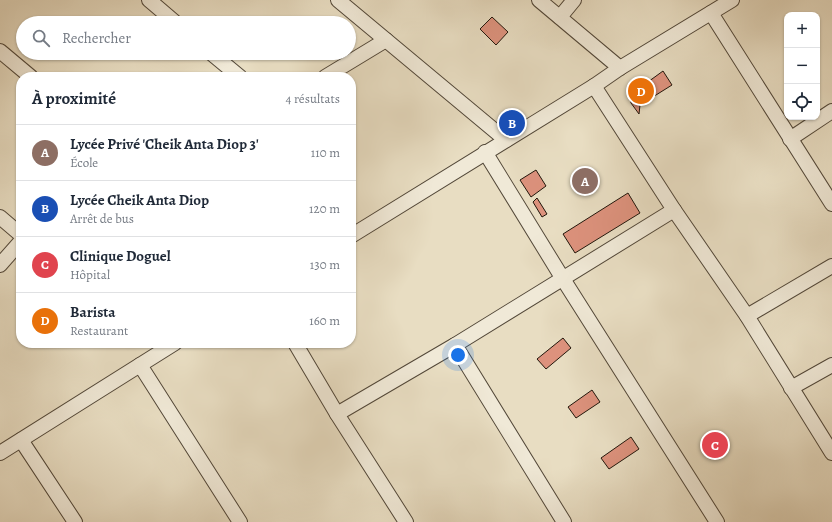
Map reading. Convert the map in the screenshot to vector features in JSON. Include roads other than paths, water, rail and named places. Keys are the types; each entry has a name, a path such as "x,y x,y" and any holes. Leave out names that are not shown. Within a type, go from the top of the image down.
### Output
{"street":[{"path":"149,0 168,16"},
{"path":"338,0 506,140"},
{"path":"540,0 620,68"},
{"path":"560,17 574,0"},
{"path":"356,233 732,0"},
{"path":"711,13 832,204"},
{"path":"356,58 386,40"},
{"path":"0,51 25,72"},
{"path":"219,60 234,72"},
{"path":"333,72 353,60"},
{"path":"594,86 674,210 747,316 832,453"},
{"path":"790,139 832,111"},
{"path":"485,152 563,279 717,522"},
{"path":"337,414 455,345 674,210"},
{"path":"0,217 16,231"},
{"path":"0,265 16,247"},
{"path":"747,316 832,266"},
{"path":"455,345 564,522"},
{"path":"0,453 140,366 155,348"},
{"path":"297,348 406,522"},
{"path":"791,388 832,365"},
{"path":"140,366 240,522"},
{"path":"21,440 75,522"}],"place":[{"name":"Barista","path":"641,91"},
{"name":"Lycée Cheik Anta Diop","path":"512,123"},
{"name":"Lycée Privé 'Cheik Anta Diop 3'","path":"585,181"},
{"name":"Clinique Doguel","path":"715,445"}]}
